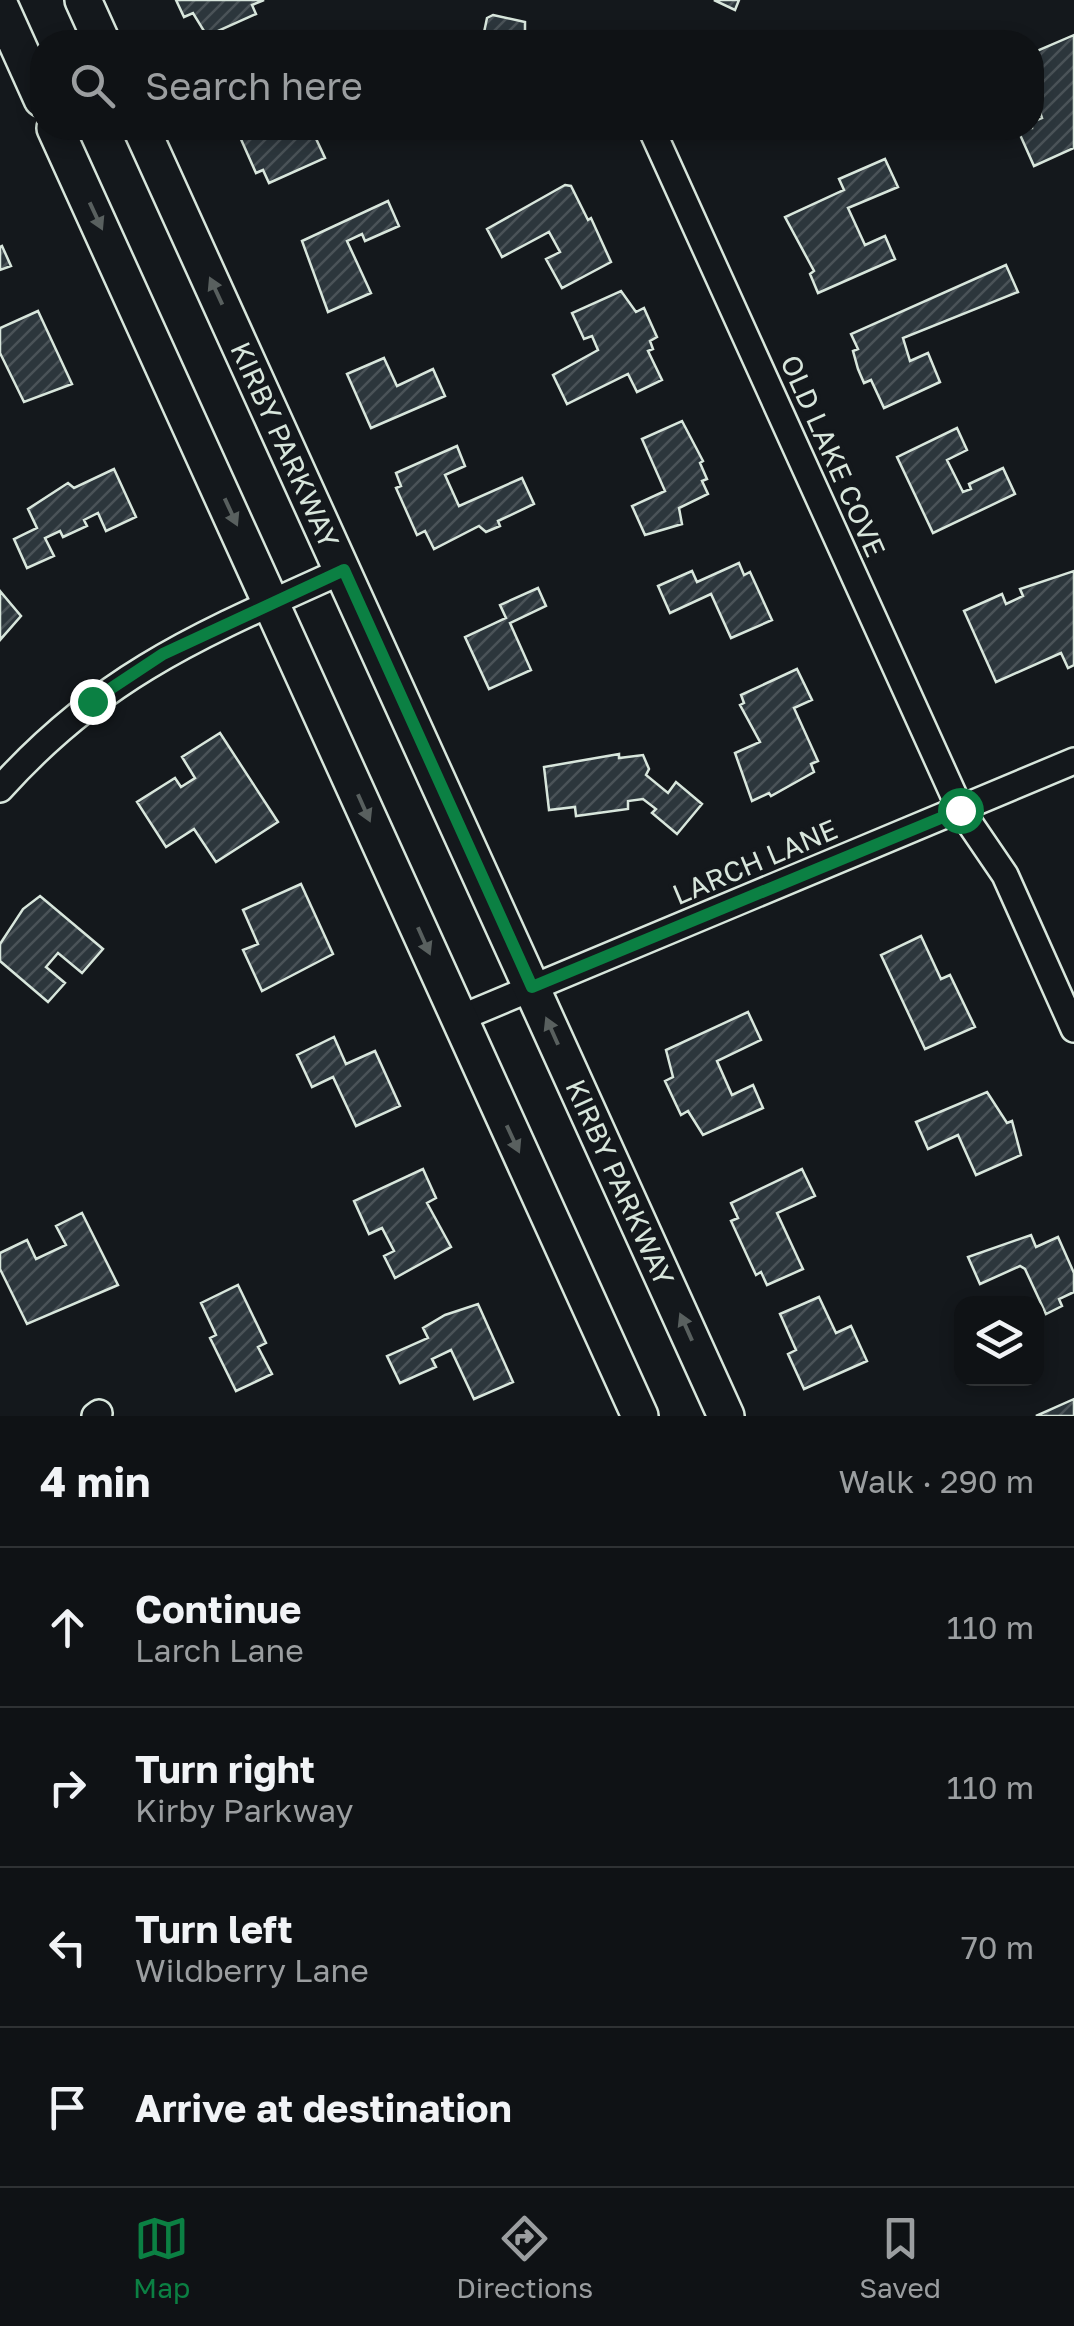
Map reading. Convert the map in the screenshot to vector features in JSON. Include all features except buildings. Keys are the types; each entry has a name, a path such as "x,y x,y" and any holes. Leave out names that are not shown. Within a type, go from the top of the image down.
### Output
{"main road":[{"path":"83,0 97,30"},
{"path":"0,6 30,72"},
{"path":"61,140 640,1416"},
{"name":"KIRBY PARKWAY","path":"147,140 726,1416"}],"street":[{"name":"OLD LAKE COVE","path":"656,140 960,810 1005,875 1074,1029"},
{"path":"0,789 55,732 125,677 344,570"},
{"name":"LARCH LANE","path":"458,1018 1074,761"}],"route":[{"path":"92,701 163,654 344,570 532,987 960,810"}]}
